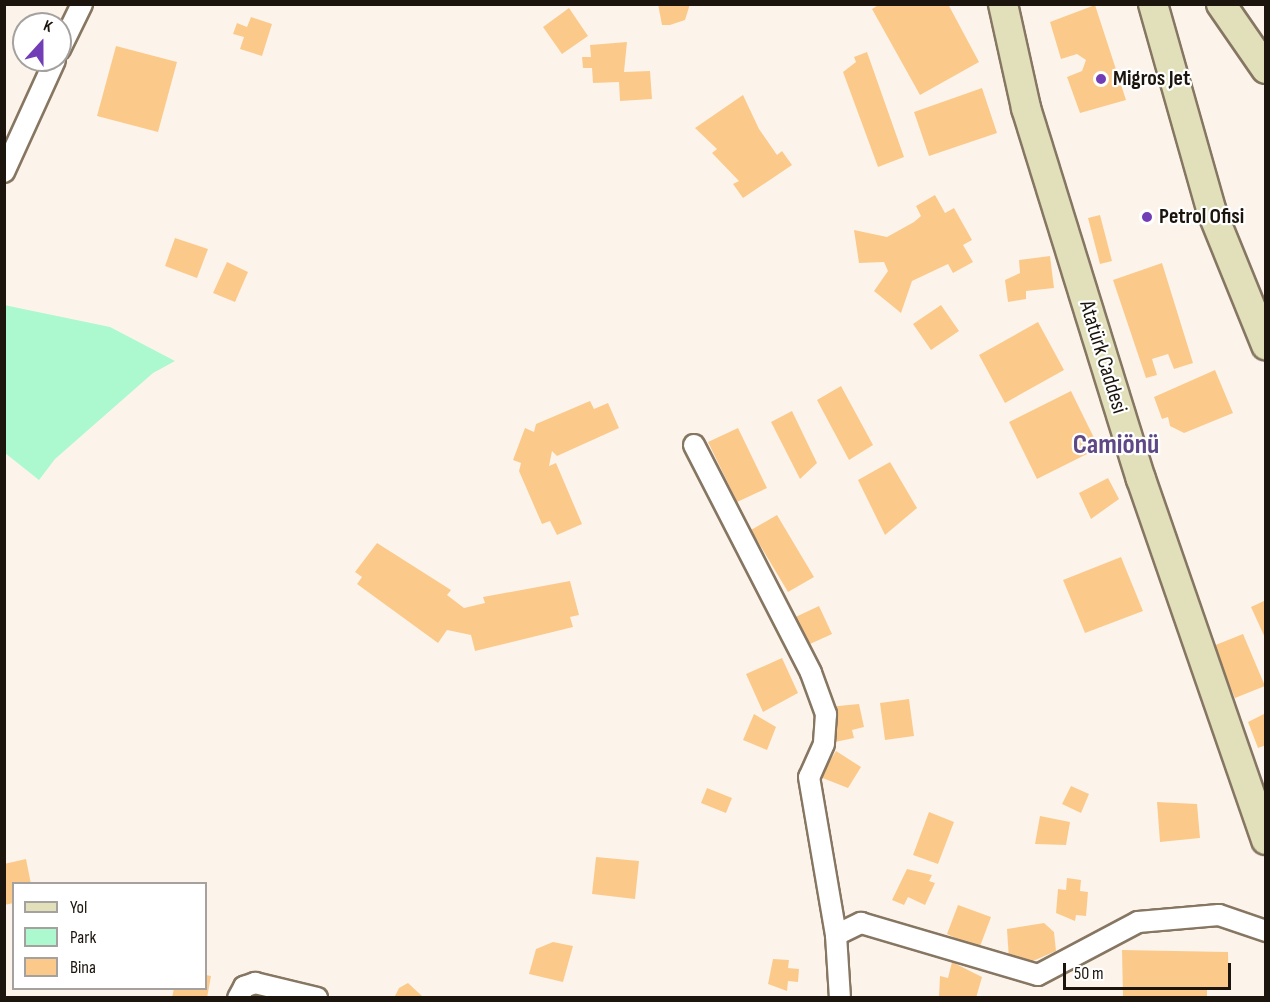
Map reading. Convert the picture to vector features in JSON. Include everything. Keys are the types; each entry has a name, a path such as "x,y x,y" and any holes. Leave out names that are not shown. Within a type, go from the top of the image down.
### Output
{"street":[{"path":"72,24 82,4"},
{"name":"Atatürk Caddesi","path":"1003,4 1026,108 1141,479 1266,840"},
{"path":"1153,4 1212,212 1266,345"},
{"path":"1221,4 1266,69"},
{"path":"4,172 50,72"},
{"path":"694,445 811,673 826,714 824,744 809,777 836,935 840,998"},
{"path":"836,935 861,923 1038,975 1138,922 1219,915 1266,931"},
{"path":"238,998 244,987 255,983 317,998"}],"green space":[{"path":"4,305 110,327 175,361 153,373 55,459 39,480 5,453"}],"building":[{"path":"658,4 690,4 685,20 662,25"},
{"path":"880,4 948,4 979,62 920,95 872,9"},
{"path":"1095,5 1126,100 1080,113 1067,77 1082,71 1086,60 1077,54 1061,59 1050,22"},
{"path":"569,8 588,36 562,54 543,27"},
{"path":"251,17 272,24 262,56 240,49 244,37 233,34 237,23 247,27"},
{"path":"627,42 624,72 650,71 652,99 620,101 619,82 593,83 592,68 583,68 582,57 591,57 590,45"},
{"path":"116,46 177,62 158,132 97,116"},
{"path":"867,52 904,157 878,167 843,72 856,62 854,57"},
{"path":"982,88 997,133 929,156 914,112"},
{"path":"743,95 759,129 777,155 782,151 792,165 743,198 733,184 739,181 712,153 717,149 695,128"},
{"path":"935,195 945,213 954,208 972,240 963,245 973,262 953,273 948,264 912,281 901,313 874,291 888,271 884,262 859,263 854,230 887,237 921,216 916,206"},
{"path":"1100,215 1112,261 1100,264 1088,218"},
{"path":"175,238 208,249 197,278 165,266"},
{"path":"1050,256 1054,288 1026,291 1026,299 1008,302 1005,280 1020,273 1019,260"},
{"path":"227,262 248,272 235,302 213,293"},
{"path":"1162,263 1193,363 1174,369 1168,354 1152,359 1157,375 1146,378 1113,280"},
{"path":"941,305 959,331 931,350 913,324"},
{"path":"1038,322 1064,370 1005,403 979,355"},
{"path":"1215,370 1233,413 1184,433 1170,426 1168,417 1162,419 1154,397"},
{"path":"841,386 873,445 849,460 817,400"},
{"path":"1071,391 1099,448 1037,479 1009,422"},
{"path":"590,401 594,409 608,403 619,428 557,456 552,451 549,466 556,463 582,524 557,535 550,521 542,524 519,471 521,463 513,460 525,428 534,432 536,424"},
{"path":"792,411 817,463 800,479 771,422"},
{"path":"738,428 767,488 737,502 708,442"},
{"path":"890,462 917,508 885,535 858,480"},
{"path":"1108,478 1119,499 1091,519 1079,493"},
{"path":"777,515 814,577 788,592 751,530"},
{"path":"377,543 451,590 447,595 464,608 485,603 483,597 570,581 579,615 570,617 573,627 475,651 471,635 447,630 438,643 357,584 362,577 355,572"},
{"path":"1121,557 1143,611 1085,633 1063,580"},
{"path":"1266,600 1266,640 1251,607"},
{"path":"819,606 832,634 799,649 787,621"},
{"path":"1243,634 1265,686 1235,698 1213,646"},
{"path":"782,658 798,693 763,712 746,674"},
{"path":"909,699 914,736 885,740 880,703"},
{"path":"859,704 864,727 852,730 854,738 835,742 828,707"},
{"path":"1266,713 1266,745 1258,748 1248,722"},
{"path":"754,714 776,727 767,750 743,740"},
{"path":"836,751 861,767 848,788 820,777"},
{"path":"1071,786 1089,794 1081,813 1062,804"},
{"path":"707,788 732,798 726,813 701,803"},
{"path":"1157,802 1197,804 1200,838 1160,842"},
{"path":"929,812 954,822 938,864 913,855"},
{"path":"1040,816 1070,822 1066,845 1035,844"},
{"path":"596,857 639,861 635,899 592,894"},
{"path":"26,859 31,882 12,882 12,903 4,905 4,864"},
{"path":"907,869 932,875 929,881 935,883 925,905 908,897 904,905 892,900"},
{"path":"1067,878 1081,880 1080,891 1088,892 1086,916 1076,915 1075,921 1056,913 1058,889 1066,890"},
{"path":"958,905 991,917 979,949 947,934"},
{"path":"1044,923 1054,932 1056,951 1026,964 1009,960 1007,929"},
{"path":"553,942 573,946 563,982 529,974 536,949"},
{"path":"1122,950 1228,952 1229,987 1207,987 1207,998 1123,998"},
{"path":"773,959 789,960 788,968 799,969 798,982 788,981 787,991 768,984"},
{"path":"952,962 982,977 976,998 939,997 940,976 948,978"},
{"path":"207,975 211,976 207,998 172,998 174,990 207,990"},
{"path":"408,983 422,996 394,998 399,988"}],"place":[{"name":"Migros Jet","path":"1101,79"},
{"name":"Petrol Ofisi","path":"1147,217"}],"district":[{"name":"Camiönü","path":"1116,445"}]}
